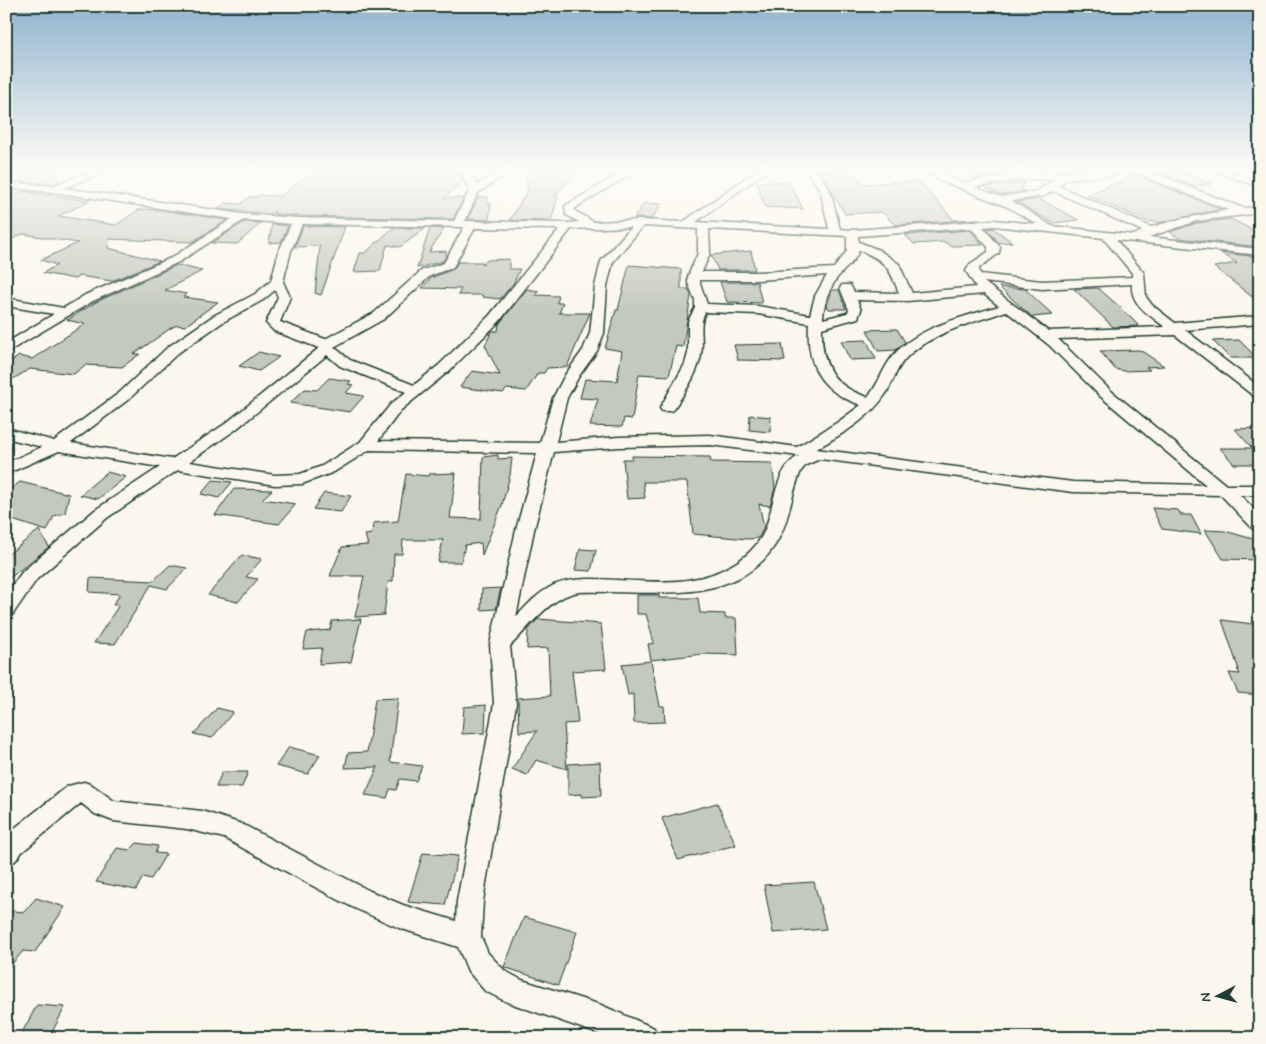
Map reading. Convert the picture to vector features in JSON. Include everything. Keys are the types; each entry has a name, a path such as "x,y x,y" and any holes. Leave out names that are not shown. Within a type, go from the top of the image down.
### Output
{"street":[{"path":"6,349 101,292 175,260 242,217 298,221 568,226 640,223 835,232 853,238 895,266 907,297"},
{"path":"6,609 30,575 90,522 230,428 327,347 379,316 426,273 449,265 468,217"},
{"path":"578,217 592,225"},
{"path":"685,225 697,217"},
{"path":"833,217 835,232"},
{"path":"1030,217 1052,229"},
{"path":"1120,217 1150,230"},
{"path":"1136,238 1150,230 1214,217"},
{"path":"6,469 57,446 124,396 173,350 218,319 258,297 277,282 285,251 298,221"},
{"path":"640,223 607,261 601,286 597,333 590,351 572,375 560,398 525,530 500,644 505,704 470,901 468,938 478,962 495,982 517,992 602,1020 644,1038"},
{"path":"853,238 974,224 1011,224 1260,252"},
{"path":"974,224 994,247 993,252 974,266 972,271 974,277 986,290 1068,354 1105,393 1224,490 1260,526"},
{"path":"667,408 692,364 695,353 694,321 701,308 701,300 694,283 694,276 704,253 703,225"},
{"path":"6,434 57,446 174,465 275,480 302,479 328,469 366,445 388,416 448,364 494,319 568,226"},
{"path":"1106,235 1138,273 1139,280 1136,290 1138,297 1148,308 1260,394"},
{"path":"853,238 852,257 828,282 817,322 817,356 830,382 844,393 871,403"},
{"path":"694,276 837,273"},
{"path":"701,308 758,310 817,322 853,315 855,310 850,296 837,273"},
{"path":"974,277 1042,285 1139,280"},
{"path":"277,282 284,297 273,323 279,328 327,347 345,363 416,391"},
{"path":"850,296 907,297 986,290"},
{"path":"6,302 65,312"},
{"path":"500,644 547,598 562,590 579,587 684,587 713,580 740,569 761,551 770,538 793,469 808,453 871,403 880,392 894,362 924,339 952,326 1007,307"},
{"path":"1045,335 1174,329 1260,320"},
{"path":"366,445 547,449 619,442 710,440 1073,487 1260,490"},
{"path":"6,853 13,844 76,793 84,792 113,811 187,817 233,831 361,899 399,916 468,938"}],"building":[{"path":"6,217 63,217 116,225 128,217 205,217 227,220 192,242 109,239 108,248 160,261 112,281 79,276 75,279 43,273 57,265 41,260 78,243 23,234 6,242"},
{"path":"335,217 454,217 453,219"},
{"path":"469,217 489,217 489,220 468,219"},
{"path":"512,217 552,217 551,221 510,220"},
{"path":"635,217 653,217 652,219 634,218"},
{"path":"887,217 951,217 954,220 980,219 895,225"},
{"path":"1042,217 1073,217 1079,220 1053,223"},
{"path":"1137,217 1186,217 1157,223"},
{"path":"1231,219 1260,234 1260,247 1179,238 1170,232 1197,223"},
{"path":"244,222 261,223 237,244 212,243"},
{"path":"272,224 288,226 281,242 269,243"},
{"path":"303,226 345,227 321,295 315,293 320,246 295,247"},
{"path":"393,228 426,228 400,247 387,245 380,271 354,272 360,253 365,253"},
{"path":"430,228 444,229 429,252 446,251 446,256 443,261 417,268"},
{"path":"993,228 1012,242 999,243 987,229"},
{"path":"970,230 983,245 950,246 945,242 914,244 905,235"},
{"path":"751,251 755,270 718,270 711,255"},
{"path":"1221,253 1260,257 1260,303 1214,267 1237,263"},
{"path":"509,259 509,269 520,269 513,284 500,299 482,297 483,295 458,295 461,289 422,288 431,278 454,269 458,262 483,262 482,264 488,260"},
{"path":"177,265 202,271 165,290 187,294 183,297 218,302 185,326 177,325 171,328 134,354 140,354 122,367 85,365 74,374 30,369 6,383 6,365 19,356 32,359 85,324 67,320 96,302"},
{"path":"629,265 681,269 681,289 688,289 691,295 683,347 676,346 669,376 639,374 632,419 624,418 622,427 590,426 598,399 580,398 585,379 617,381 622,351 605,348 616,310 618,310"},
{"path":"720,282 757,282 762,303 727,302"},
{"path":"999,287 1025,289 1053,315 1032,317"},
{"path":"1098,288 1139,326 1113,327 1074,289"},
{"path":"527,289 539,291 535,295 559,296 557,303 563,303 559,313 590,313 567,367 547,368 544,373 538,373 526,391 507,389 503,393 460,387 472,371 500,375 485,345 492,331 498,331 499,324"},
{"path":"832,290 839,290 846,309 829,309 827,305"},
{"path":"897,329 905,342 896,350 878,351 867,330"},
{"path":"866,340 876,359 850,360 841,341"},
{"path":"1239,340 1257,358 1230,358 1213,341"},
{"path":"782,344 785,361 738,360 734,345"},
{"path":"1140,350 1164,366 1146,367 1150,370 1124,371 1115,369 1100,351"},
{"path":"259,352 279,357 259,371 239,366"},
{"path":"329,378 351,381 348,384 353,385 346,393 364,396 350,412 290,403 305,389 317,390"},
{"path":"750,415 771,417 770,432 749,430"},
{"path":"1260,428 1260,464 1234,464 1220,448 1252,448 1235,429"},
{"path":"498,455 498,459 512,458 510,475 502,505 482,555 481,543 465,545 461,562 438,562 443,540 403,540 402,554 394,554 393,581 388,582 384,615 355,617 364,576 330,576 342,547 368,545 365,535 372,534 373,523 398,521 406,474 428,476 429,474 456,473 450,518 481,519 483,457"},
{"path":"632,456 710,457 711,462 772,463 775,488 770,506 759,504 764,527 760,535 758,538 748,539 693,534 687,482 643,482 645,498 627,499 623,459 632,459"},
{"path":"107,472 126,477 98,499 80,495"},
{"path":"213,480 232,482 219,498 201,494"},
{"path":"20,482 69,494 65,513 54,516 47,531 6,518 6,492"},
{"path":"234,489 272,490 262,499 296,504 279,524 215,515"},
{"path":"324,493 351,496 341,512 313,509"},
{"path":"1152,508 1178,510 1181,515 1191,515 1201,534 1162,529"},
{"path":"39,530 49,547 6,581 6,556"},
{"path":"1205,530 1225,531 1260,541 1260,560 1223,559"},
{"path":"580,549 596,550 591,571 575,570"},
{"path":"242,555 262,559 246,577 258,579 238,602 208,595"},
{"path":"170,565 187,568 167,589 151,585 115,644 94,643 119,605 113,605 120,594 89,592 90,578 153,581"},
{"path":"501,588 496,609 481,610 482,589"},
{"path":"637,595 659,595 659,598 698,598 700,613 725,614 725,618 736,618 738,655 703,654 651,660 648,644 654,643 646,614 637,614"},
{"path":"361,619 351,662 319,664 322,648 303,649 307,632 330,630 332,621"},
{"path":"538,619 601,624 606,669 572,671 578,723 564,724 567,769 536,760 527,775 512,769 537,731 519,732 518,698 550,696 548,648 527,649 528,630"},
{"path":"1222,620 1260,625 1260,695 1238,693 1229,673 1240,674"},
{"path":"651,661 660,706 664,706 665,722 634,723 633,694 628,695 622,664"},
{"path":"398,698 390,762 422,766 416,781 400,779 396,790 390,789 387,798 365,795 378,767 345,768 348,753 367,752 375,699"},
{"path":"486,705 485,733 462,734 464,707"},
{"path":"217,708 233,712 212,738 194,734"},
{"path":"289,747 320,755 308,774 276,766"},
{"path":"600,762 601,796 582,797 582,794 568,795 568,764"},
{"path":"222,772 248,772 242,787 216,787"},
{"path":"717,803 736,845 678,860 662,818"},
{"path":"137,843 158,846 155,853 166,854 151,879 143,877 136,890 96,882 117,848 130,850"},
{"path":"423,853 458,856 445,905 408,902"},
{"path":"814,882 826,929 773,933 764,885"},
{"path":"36,898 65,907 35,952 23,951 6,971 6,921 13,911 24,912"},
{"path":"524,917 577,932 558,985 504,967"},
{"path":"37,1005 65,1007 49,1038 19,1038"}]}
